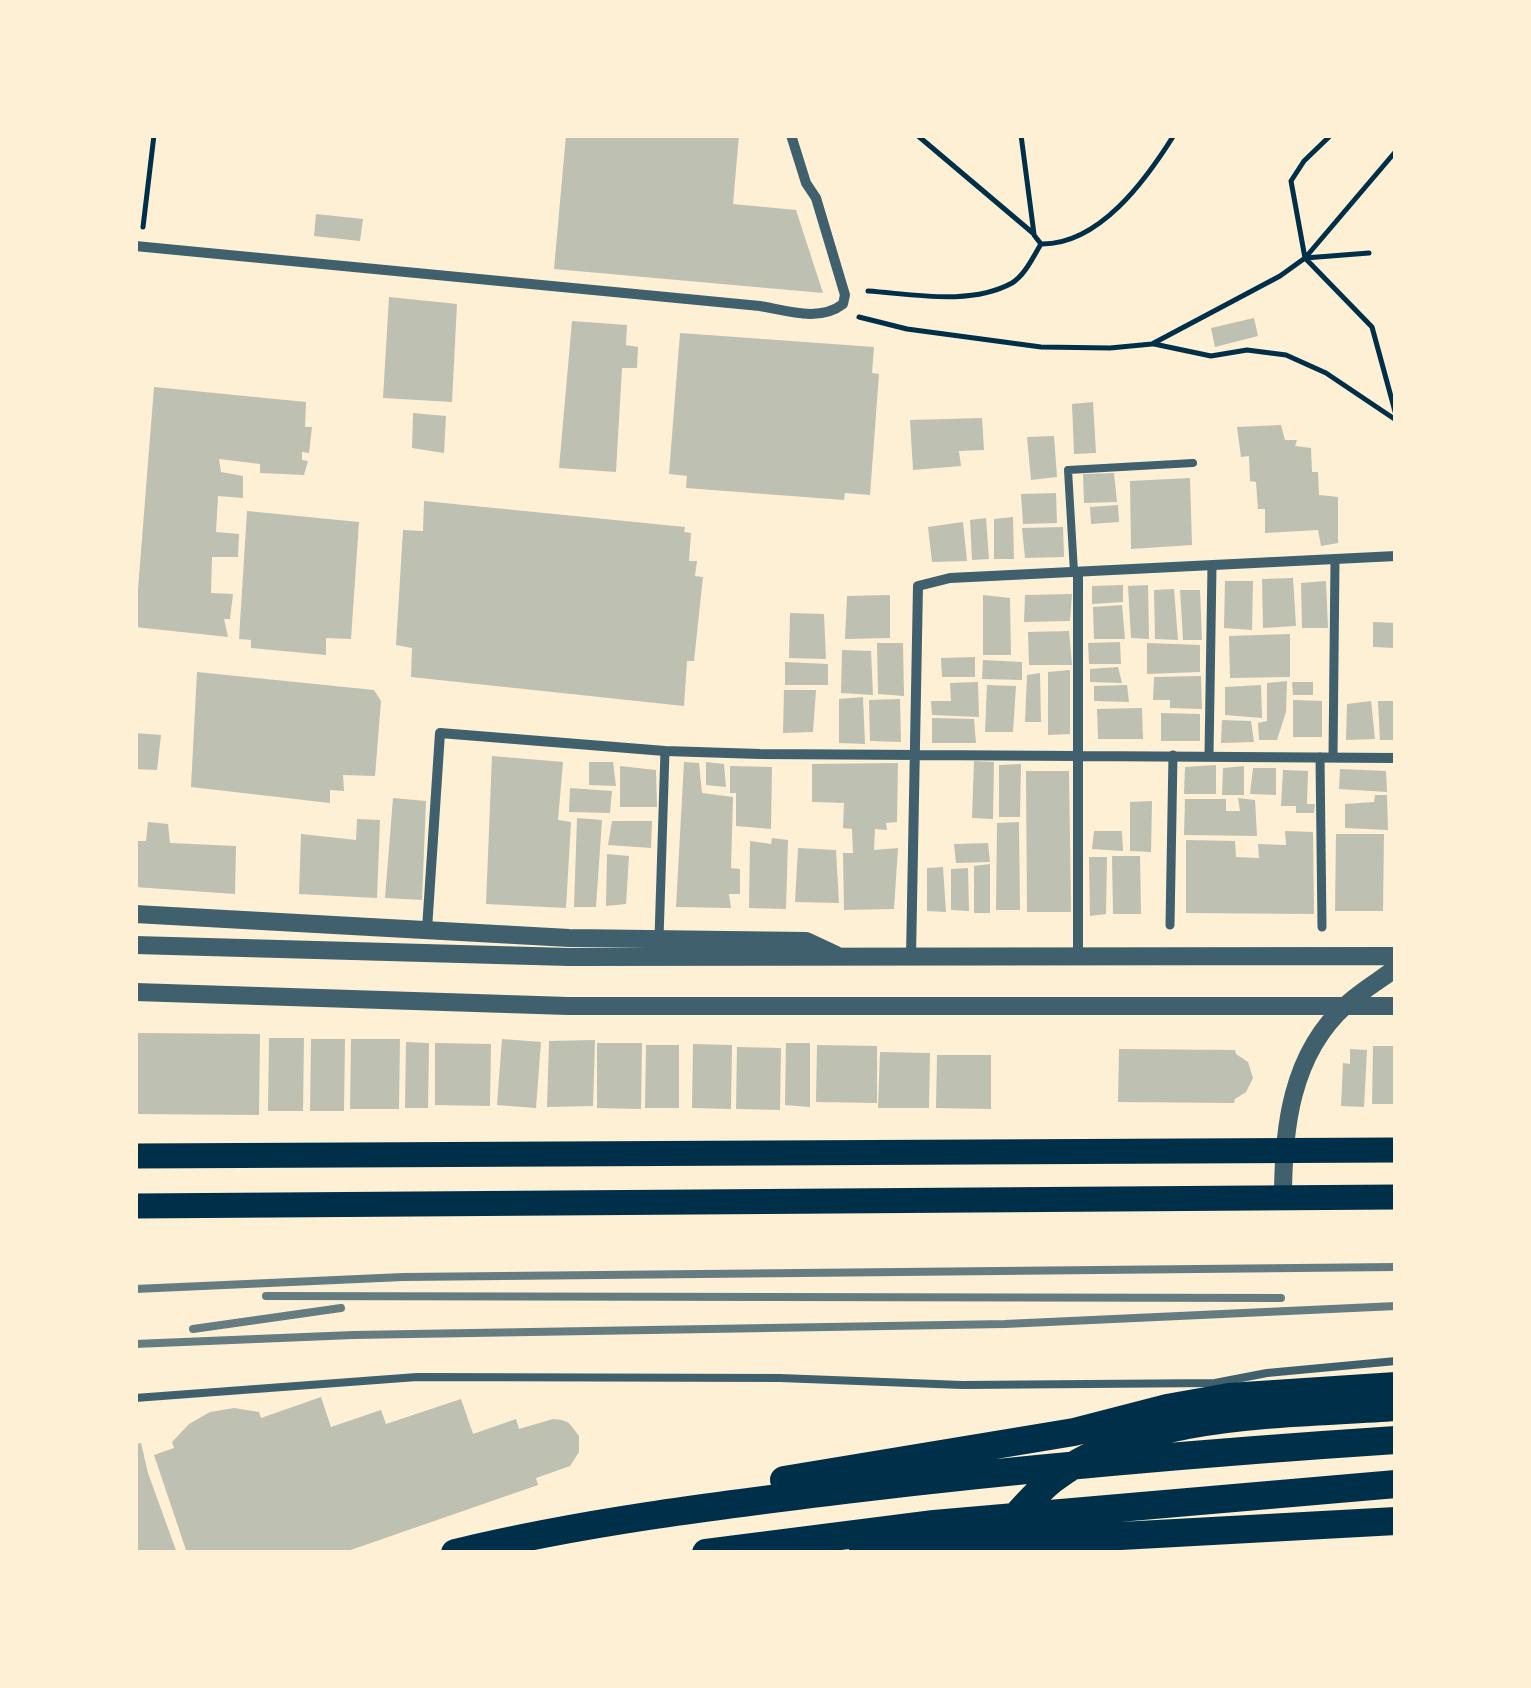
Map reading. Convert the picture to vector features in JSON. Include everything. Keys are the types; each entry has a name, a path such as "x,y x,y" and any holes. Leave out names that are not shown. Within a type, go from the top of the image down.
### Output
{"highway":[{"path":"135,1156 1396,1150"},
{"path":"135,1206 1396,1197"},
{"path":"666,1511 776,1482 1074,1432 1229,1397 1396,1386"},
{"path":"987,1553 1001,1532 1053,1480 1080,1462 1128,1441 1232,1419 1396,1407"},
{"path":"455,1553 530,1535 666,1511 930,1480 1396,1440"},
{"path":"706,1553 934,1524 1396,1484"},
{"path":"801,1553 1396,1521"}],"street":[{"path":"135,246 741,304 809,314 832,312 844,304 845,295 816,198 806,183 790,135"},
{"path":"911,956 918,586 950,578 1396,556"},
{"path":"1333,757 1335,560"},
{"path":"1209,755 1212,566"},
{"path":"1076,572 1078,956"},
{"path":"427,930 440,733 665,751 1396,758"},
{"path":"659,939 665,751"},
{"path":"1170,925 1174,755"},
{"path":"1320,757 1322,927"},
{"path":"135,914 569,938 806,940 839,956"},
{"path":"135,945 554,956 1396,956"},
{"path":"1283,1198 1288,1114 1305,1061 1344,1006 1396,968"},
{"path":"135,992 568,1006 1396,1006"}],"lane":[{"path":"1076,572 1068,470 1193,463"},
{"path":"135,1398 417,1377 780,1378 962,1385 1215,1383 1267,1373 1396,1361"}],"path":[{"path":"144,227 154,135"},
{"path":"917,135 1041,244"},
{"path":"1021,135 1034,234"},
{"path":"1041,244 1066,242 1092,227 1139,188 1174,135"},
{"path":"1331,135 1304,161 1291,181 1305,258 1372,327 1396,417"},
{"path":"1152,344 1280,276 1305,258 1396,152"},
{"path":"868,291 958,296 988,291 1014,282 1041,244"},
{"path":"1305,258 1369,253"},
{"path":"856,316 907,329 1041,348 1152,344 1211,356 1247,350 1286,355 1326,373 1396,417"}],"building":[{"path":"566,135 739,135 733,204 796,210 823,293 554,269"},
{"path":"316,214 363,219 360,241 314,236"},
{"path":"389,297 457,304 452,402 383,398"},
{"path":"1254,318 1258,336 1215,347 1211,328"},
{"path":"572,321 627,325 626,345 638,347 637,368 622,368 616,472 559,468"},
{"path":"680,333 874,347 872,373 879,374 870,495 845,493 844,500 686,488 687,476 669,474"},
{"path":"154,387 306,402 305,427 312,427 309,453 302,452 302,460 308,461 304,475 260,473 260,464 219,459 221,472 243,476 243,498 218,496 216,532 239,534 238,557 212,557 211,593 233,594 230,619 224,619 228,637 135,627"},
{"path":"1093,402 1096,453 1074,454 1072,404"},
{"path":"413,413 446,416 444,453 412,448"},
{"path":"982,418 984,450 959,451 961,466 913,470 910,420"},
{"path":"1281,425 1285,440 1297,440 1295,446 1311,448 1312,472 1318,472 1319,495 1338,497 1338,543 1321,546 1318,530 1265,533 1265,509 1258,509 1256,482 1250,481 1249,456 1241,457 1237,427"},
{"path":"1054,436 1057,477 1031,480 1027,437"},
{"path":"1114,473 1117,502 1084,503 1083,474"},
{"path":"1190,478 1192,545 1131,549 1130,481"},
{"path":"1056,493 1057,523 1023,524 1021,494"},
{"path":"424,501 685,527 684,532 691,533 689,561 697,561 695,576 703,577 694,661 687,661 684,706 411,677 412,648 396,645 403,530 423,531"},
{"path":"1118,505 1119,522 1091,524 1090,507"},
{"path":"247,511 359,522 351,639 326,638 326,655 251,648 251,640 239,639"},
{"path":"1013,517 1014,559 994,559 994,519"},
{"path":"986,518 989,559 972,560 970,520"},
{"path":"963,522 967,561 932,562 928,527"},
{"path":"1063,527 1064,557 1025,558 1022,528"},
{"path":"1293,578 1296,626 1263,628 1262,579"},
{"path":"1225,581 1253,581 1252,630 1224,628"},
{"path":"1326,581 1328,628 1302,628 1301,583"},
{"path":"1123,585 1123,602 1092,604 1092,586"},
{"path":"1148,585 1149,639 1131,638 1128,586"},
{"path":"1174,589 1178,640 1155,639 1154,590"},
{"path":"1180,590 1200,590 1202,640 1183,640"},
{"path":"1072,594 1070,621 1024,622 1025,595"},
{"path":"890,595 890,638 845,639 847,596"},
{"path":"983,595 1010,598 1011,655 983,655"},
{"path":"1122,605 1125,639 1094,639 1093,607"},
{"path":"790,613 824,614 826,659 789,658"},
{"path":"1373,622 1396,623 1396,648 1373,647"},
{"path":"1069,631 1072,665 1029,665 1028,632"},
{"path":"1290,634 1290,677 1230,678 1229,636"},
{"path":"1120,642 1121,664 1089,664 1088,643"},
{"path":"877,643 903,643 904,696 878,694"},
{"path":"1147,643 1200,645 1200,672 1147,674"},
{"path":"842,650 871,651 873,695 841,693"},
{"path":"975,657 975,677 942,677 941,658"},
{"path":"983,660 1022,662 1022,680 982,679"},
{"path":"785,662 828,664 828,685 785,685"},
{"path":"1118,667 1122,683 1090,682 1090,669"},
{"path":"1070,670 1070,734 1048,735 1048,672"},
{"path":"197,672 374,690 381,701 375,776 343,775 344,791 330,790 330,803 191,787"},
{"path":"1040,673 1041,722 1025,722 1027,675"},
{"path":"1201,676 1202,709 1170,708 1170,700 1153,700 1154,677"},
{"path":"1287,681 1286,712 1277,740 1259,740 1258,723 1267,721 1267,683"},
{"path":"978,682 979,717 932,715 931,701 951,701 950,683"},
{"path":"1292,682 1313,682 1313,695 1293,695"},
{"path":"987,685 1016,686 1013,732 985,732"},
{"path":"1127,685 1129,702 1094,701 1094,686"},
{"path":"1261,685 1262,718 1225,715 1225,687"},
{"path":"784,690 816,690 813,732 783,733"},
{"path":"863,697 865,744 839,743 839,699"},
{"path":"900,699 901,742 870,741 869,700"},
{"path":"1293,700 1322,701 1322,737 1293,737"},
{"path":"1371,701 1375,739 1346,740 1347,704"},
{"path":"1378,701 1396,701 1396,740 1380,740"},
{"path":"1142,708 1143,739 1098,739 1097,709"},
{"path":"1161,713 1200,714 1200,741 1161,741"},
{"path":"932,718 974,719 976,743 932,743"},
{"path":"1222,720 1251,721 1254,742 1221,743"},
{"path":"135,733 161,735 157,770 135,769"},
{"path":"492,756 563,762 558,820 571,822 566,908 486,904"},
{"path":"974,761 994,762 993,819 972,818"},
{"path":"589,762 613,762 616,786 589,785"},
{"path":"684,762 699,763 702,793 733,797 731,868 740,869 740,894 729,894 731,908 676,907"},
{"path":"706,762 724,764 726,787 706,785"},
{"path":"898,763 897,822 886,823 887,830 875,829 874,850 898,848 894,909 844,910 843,853 853,853 852,829 843,828 844,803 812,802 812,764"},
{"path":"1021,764 1020,817 999,817 999,765"},
{"path":"1216,765 1216,794 1184,794 1185,767"},
{"path":"620,766 656,770 657,807 620,807"},
{"path":"730,766 772,767 771,829 736,826 736,793 730,793"},
{"path":"1244,766 1244,795 1222,795 1223,768"},
{"path":"1253,768 1276,768 1276,795 1250,794"},
{"path":"1340,769 1386,771 1387,792 1339,789"},
{"path":"1283,770 1308,771 1307,804 1315,804 1314,813 1296,813 1296,806 1281,806"},
{"path":"1026,771 1069,771 1071,912 1027,912"},
{"path":"570,788 612,791 610,813 569,812"},
{"path":"1375,795 1387,795 1388,830 1345,828 1345,804 1374,802"},
{"path":"393,798 426,801 422,900 385,898"},
{"path":"1238,798 1255,800 1257,836 1184,835 1185,799 1226,799 1226,811 1240,811"},
{"path":"1152,801 1151,852 1130,851 1130,802"},
{"path":"577,818 602,820 596,907 574,907"},
{"path":"357,819 380,820 377,898 299,894 301,834 356,840"},
{"path":"612,821 652,821 651,848 608,845"},
{"path":"148,822 168,824 170,843 236,846 235,894 135,887 135,841 146,841"},
{"path":"1019,822 1020,910 996,910 997,823"},
{"path":"1094,831 1122,831 1123,851 1092,849"},
{"path":"1285,831 1313,832 1314,914 1186,913 1186,840 1235,841 1236,857 1259,858 1258,844 1286,845"},
{"path":"1336,834 1384,834 1383,911 1335,911"},
{"path":"772,838 788,840 786,909 749,908 750,841 771,844"},
{"path":"988,843 990,862 956,863 954,844"},
{"path":"798,848 836,850 839,903 795,902"},
{"path":"607,854 629,856 626,904 606,906"},
{"path":"1112,856 1140,856 1141,914 1113,914"},
{"path":"1089,857 1107,857 1106,914 1090,916"},
{"path":"990,864 990,913 974,913 974,866"},
{"path":"943,867 946,912 927,911 927,868"},
{"path":"968,868 969,911 951,910 951,869"},
{"path":"135,1033 260,1034 259,1115 135,1114"},
{"path":"269,1038 304,1038 303,1111 268,1111"},
{"path":"311,1039 345,1039 344,1111 310,1111"},
{"path":"351,1039 400,1039 399,1109 350,1109"},
{"path":"502,1039 541,1042 536,1108 497,1105"},
{"path":"595,1040 593,1106 547,1107 549,1041"},
{"path":"406,1042 429,1043 428,1108 405,1108"},
{"path":"435,1043 491,1044 490,1106 435,1105"},
{"path":"597,1043 642,1043 641,1109 597,1108"},
{"path":"786,1043 810,1043 810,1107 785,1105"},
{"path":"693,1044 732,1045 731,1109 692,1108"},
{"path":"646,1045 679,1045 679,1108 645,1108"},
{"path":"817,1045 877,1046 877,1103 816,1102"},
{"path":"1373,1046 1396,1046 1396,1104 1372,1104"},
{"path":"737,1047 781,1048 780,1110 736,1109"},
{"path":"1119,1049 1235,1050 1248,1062 1253,1078 1234,1103 1118,1102"},
{"path":"1350,1049 1367,1050 1364,1107 1341,1106 1343,1063 1350,1064"},
{"path":"880,1052 930,1053 929,1108 878,1108"},
{"path":"937,1055 991,1055 991,1109 936,1108"},
{"path":"321,1397 331,1427 381,1410 386,1424 461,1399 473,1434 516,1419 519,1429 562,1420 579,1436 579,1452 570,1466 536,1478 538,1485 342,1553 187,1553 154,1455 174,1448 172,1442 189,1424 210,1412 234,1408 259,1412 261,1418"},
{"path":"141,1443 177,1553 135,1553 135,1444"}],"railway":[{"path":"135,1289 403,1277 1396,1267"},
{"path":"266,1296 1281,1298"},
{"path":"135,1344 353,1335 1005,1324 1396,1306"},
{"path":"193,1329 341,1308"}]}
